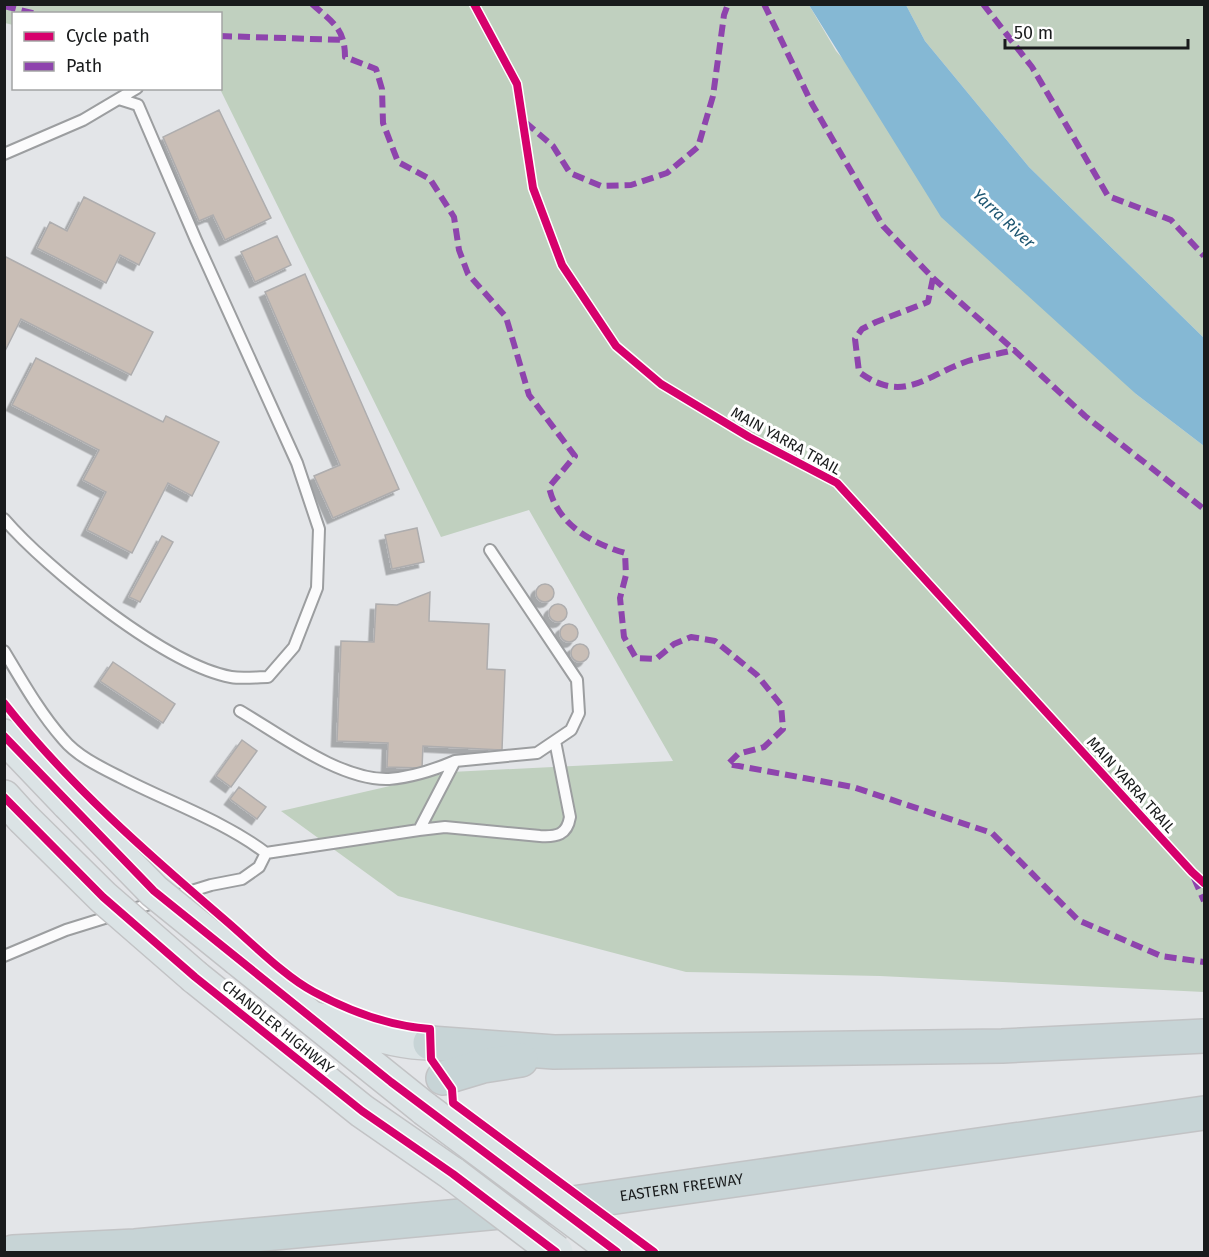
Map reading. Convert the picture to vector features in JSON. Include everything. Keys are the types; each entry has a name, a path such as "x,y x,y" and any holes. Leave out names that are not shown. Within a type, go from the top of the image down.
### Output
{"highway":[{"path":"430,1043 554,1052 1002,1046 1204,1036"},
{"path":"443,1078 483,1066 515,1062 554,1052"},
{"name":"EASTERN FREEWAY","path":"13,1252 135,1246 524,1210 1204,1113"}],"main road":[{"name":"CHANDLER HIGHWAY","path":"4,736 154,891 418,1106 617,1252"},
{"name":"CHANDLER HIGHWAY","path":"14,808 103,897 195,977 362,1111 453,1174 556,1252"},
{"path":"314,1019 354,1026 390,1038 430,1043"},
{"path":"443,1078 418,1106 422,1127 453,1174"}],"lane":[{"path":"4,154 83,120 133,90"},
{"path":"4,519 55,568 177,658 232,677 268,676 294,647 317,588 319,529 297,463 138,105 119,99"},
{"path":"240,711 346,771 387,779 427,773 455,760 537,753 571,730 579,713 577,680 490,550"},
{"path":"4,651 63,740 94,764 240,834 266,854 445,827 555,837 562,834 568,827 570,817 555,741"},
{"path":"419,830 455,760"},
{"path":"4,956 77,926 211,885 242,879 259,867 266,854"}],"green space":[{"path":"5,4 809,5 836,51 1136,394 1204,446 1204,992 880,976 686,972 398,896 281,811 451,772 673,761 529,510 441,537 220,90 222,12 12,12 12,25 5,23"},
{"path":"906,5 1204,5 1204,338 1029,167 925,41"}],"water":[{"name":"Yarra River","path":"809,5 906,5 925,41 1029,167 1204,338 1204,446 1136,394 941,217"}],"building":[{"path":"219,110 271,218 225,240 213,215 199,221 163,137"},
{"path":"84,197 155,233 139,265 120,255 106,283 37,248 50,222 67,231"},
{"path":"277,236 291,265 255,282 241,252"},
{"path":"4,256 153,332 131,375 21,319 4,353"},
{"path":"305,274 399,489 333,518 314,476 340,465 265,292"},
{"path":"36,358 163,422 166,416 219,442 192,496 168,483 132,553 87,530 106,492 83,480 99,450 12,405"},
{"path":"417,528 424,562 392,569 385,535"},
{"path":"162,536 173,542 140,602 129,597"},
{"path":"545,584 551,587 554,593 551,599 545,602 539,599 536,593 539,587"},
{"path":"430,592 429,621 489,624 487,669 505,670 502,750 423,746 422,768 387,767 388,743 337,741 341,641 374,642 376,604 397,605"},
{"path":"558,604 564,607 567,613 564,619 558,622 552,619 549,613 552,607"},
{"path":"569,624 575,627 578,633 575,639 569,642 563,639 560,633 563,627"},
{"path":"580,644 586,647 589,653 586,659 580,662 574,659 571,653 574,647"},
{"path":"113,662 175,704 163,723 100,681"},
{"path":"242,740 257,751 231,787 216,776"},
{"path":"239,787 266,807 257,819 230,799"}],"marked path":[{"path":"312,4 340,32 345,57 376,69 382,89 383,123 398,162 430,179 454,217 459,250 468,274 506,317 529,395 575,456 549,487 559,512 577,530 588,537 625,553 626,575 620,598 624,637 636,658 656,659 674,644 691,637 715,641 757,675 781,705 783,729 764,747 738,754 728,764 853,787 992,833 1078,920 1161,956 1204,962"},
{"path":"525,122 553,146 570,173 601,186 631,185 667,173 698,147 713,96 724,15 728,4"},
{"path":"764,4 812,104 883,226 933,278 928,302 862,329 855,339 859,372 875,382 902,387 915,384 968,361 1014,350 1085,416 1204,509"},
{"path":"983,4 1032,67 1108,196 1171,220 1204,256"},
{"path":"4,6 28,12"},
{"path":"222,36 345,40"},
{"path":"933,278 1014,350"},
{"path":"1194,878 1204,901"}],"cycle path":[{"name":"MAIN YARRA TRAIL","path":"474,4 517,84 533,188 562,265 616,346 661,384 749,437 837,483 1204,883"},
{"path":"4,703 55,762 110,817 292,978 314,992 356,1012 399,1025 430,1029 431,1059 452,1089 453,1103 654,1252"},
{"path":"4,736 154,891 391,1082 617,1252"},
{"path":"4,797 103,897 195,977 362,1111 453,1174 556,1252"}]}
